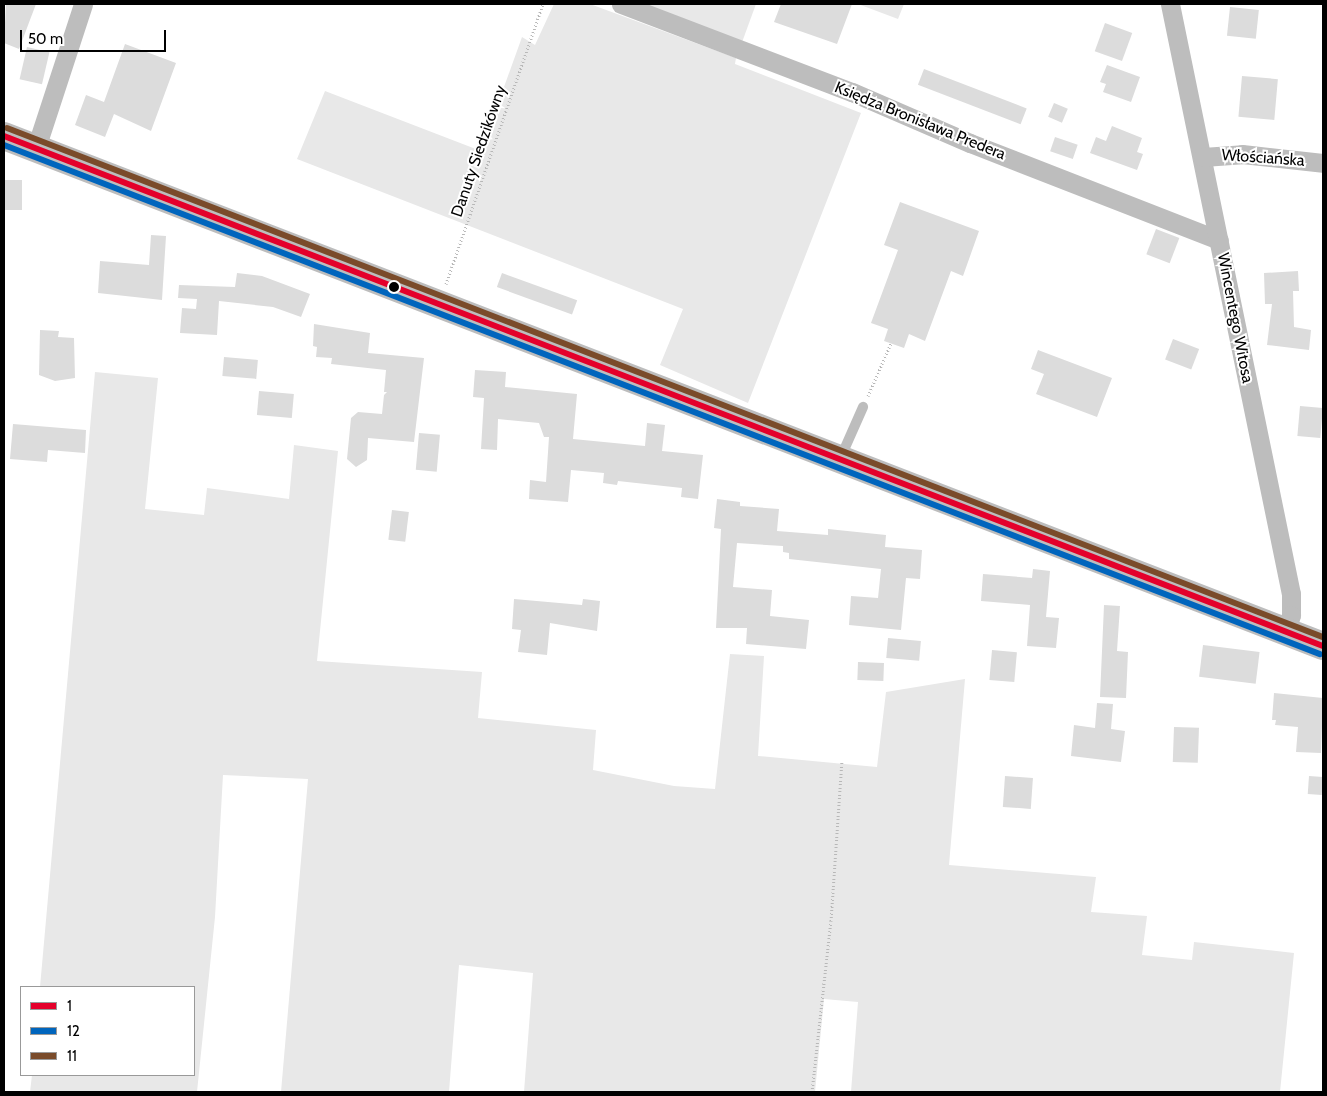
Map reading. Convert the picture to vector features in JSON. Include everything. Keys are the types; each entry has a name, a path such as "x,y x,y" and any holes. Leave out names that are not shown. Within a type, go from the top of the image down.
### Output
{"main road":[{"path":"4,136 438,306 1323,646"}],"street":[{"path":"36,148 83,4"},
{"name":"Księdza Bronisława Predera","path":"621,4 852,92 970,143 1219,240"},
{"name":"Wincentego Witosa","path":"1170,4 1203,156 1291,594 1291,615 1286,631"},
{"name":"Włościańska","path":"1203,156 1242,154 1323,163"}],"lane":[{"path":"840,460 863,406"}],"path":[{"name":"Danuty Siedzikówny","path":"438,306 543,4"},
{"path":"863,406 891,344"},
{"path":"812,1092 831,921 842,761"}],"shaded area":[{"path":"554,4 590,4 736,58 735,64 861,113 748,403 660,365 683,309 297,159 325,91 481,151 522,37 535,45"},
{"path":"635,4 756,4 741,45"},
{"path":"858,4 904,4 898,19"},
{"path":"95,372 158,378 145,509 204,515 207,488 289,499 294,445 338,451 317,661 482,672 478,718 596,730 593,770 674,786 715,789 730,654 764,656 758,756 877,767 886,692 965,679 949,865 1096,877 1091,912 1147,916 1142,955 1192,960 1194,942 1294,953 1280,1092 851,1092 858,1002 824,999 815,1092 524,1092 533,973 459,965 449,1092 281,1092 308,779 223,775 215,917 197,1092 30,1092 32,1076 195,1076 195,986 40,986"}],"building":[{"path":"6,4 36,4 19,49 4,43"},
{"path":"781,4 852,4 837,44 774,22"},
{"path":"1230,7 1259,10 1256,39 1227,36"},
{"path":"1105,23 1132,33 1122,61 1095,51"},
{"path":"125,44 176,63 151,131 114,114 105,137 75,125 86,95 104,102"},
{"path":"27,47 49,52 42,84 20,79"},
{"path":"1107,65 1140,77 1131,102 1103,92 1106,84 1100,82"},
{"path":"924,69 1027,108 1021,124 918,85"},
{"path":"1242,76 1278,79 1274,120 1238,117"},
{"path":"1054,103 1068,109 1062,123 1048,117"},
{"path":"1112,126 1142,138 1137,152 1143,154 1137,170 1090,153 1096,137 1106,141"},
{"path":"1055,137 1078,145 1073,159 1050,151"},
{"path":"4,180 22,180 22,210 4,210"},
{"path":"900,202 979,231 963,276 951,271 925,341 909,334 904,348 884,341 888,329 871,323 898,250 884,245"},
{"path":"1156,229 1179,238 1170,263 1146,254"},
{"path":"151,235 166,236 162,300 98,293 100,261 149,265"},
{"path":"1298,271 1299,291 1293,291 1294,327 1311,330 1309,350 1267,345 1272,304 1265,304 1264,273"},
{"path":"237,273 262,276 310,294 301,317 273,307 219,301 217,335 180,333 182,308 196,309 197,299 178,298 179,285 235,287"},
{"path":"502,273 577,300 572,314 497,287"},
{"path":"314,324 370,333 368,353 424,358 414,442 368,438 367,460 356,467 347,459 351,418 358,412 382,414 384,395 387,392 384,392 386,370 331,364 332,358 316,357 317,347 313,346"},
{"path":"40,330 59,331 58,337 74,338 75,378 55,381 39,375"},
{"path":"1173,339 1199,349 1191,370 1165,360"},
{"path":"1038,350 1112,378 1097,417 1036,394 1044,374 1031,369"},
{"path":"224,357 258,360 256,379 222,376"},
{"path":"475,370 506,372 505,387 577,394 573,439 645,446 647,423 665,425 662,451 703,455 698,499 681,497 682,488 618,481 617,485 603,483 604,473 571,470 568,502 529,499 530,480 546,482 549,437 544,437 539,423 498,419 497,450 481,449 484,398 473,397"},
{"path":"259,391 294,394 292,418 257,415"},
{"path":"1300,406 1323,408 1320,438 1297,436"},
{"path":"13,424 86,430 85,453 48,450 47,462 10,459"},
{"path":"419,433 440,435 437,472 416,470"},
{"path":"717,499 740,502 740,506 779,509 777,531 828,535 828,529 886,535 885,547 922,550 920,579 906,578 901,630 849,625 851,596 878,598 881,569 789,559 789,553 783,552 783,546 737,543 733,587 772,590 770,616 809,620 806,649 746,644 747,628 716,628 721,529 714,528"},
{"path":"392,510 409,512 405,542 388,540"},
{"path":"1033,569 1050,571 1046,617 1059,618 1056,648 1027,646 1030,605 981,601 983,574 1032,578"},
{"path":"514,599 582,605 583,599 600,601 597,631 550,623 547,655 518,652 521,630 512,629"},
{"path":"1104,605 1120,606 1117,651 1128,652 1126,698 1100,697"},
{"path":"888,638 921,641 919,661 886,658"},
{"path":"1203,645 1260,652 1256,684 1199,677"},
{"path":"992,650 1017,652 1014,682 989,680"},
{"path":"858,662 884,663 883,681 857,680"},
{"path":"1274,693 1323,698 1321,753 1296,752 1298,727 1275,725 1276,720 1272,720"},
{"path":"1097,703 1113,704 1111,729 1125,731 1121,762 1071,756 1074,725 1095,728"},
{"path":"1174,727 1199,728 1198,763 1173,762"},
{"path":"1005,776 1033,778 1031,809 1003,807"},
{"path":"1309,776 1323,777 1322,795 1308,794"}],"transit line":[{"name":"11","path":"7,128 1323,637"},
{"name":"1","path":"4,136 1323,646"},
{"name":"12","path":"4,145 1320,654"}]}
